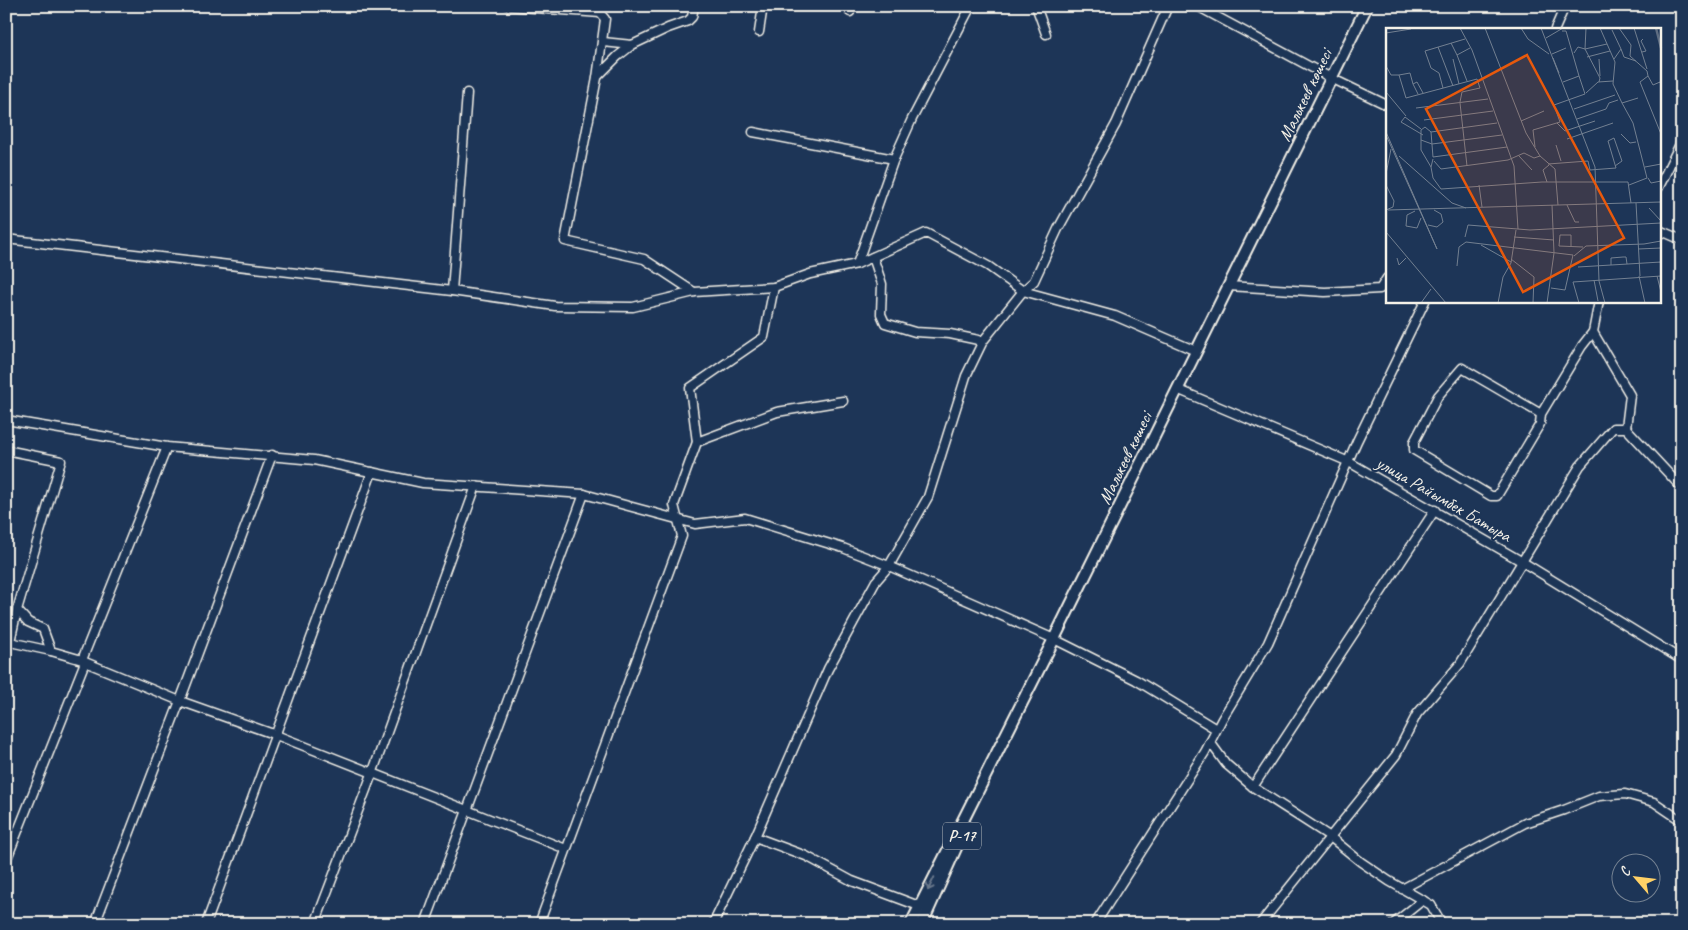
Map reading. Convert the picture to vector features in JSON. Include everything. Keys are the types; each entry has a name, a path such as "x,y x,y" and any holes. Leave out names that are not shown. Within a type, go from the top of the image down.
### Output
{"main road":[{"name":"Малькеев көшесі","path":"911,924 1367,6"},
{"name":"P-17","path":"922,924 943,880 1000,746"}],"street":[{"path":"509,6 600,14 605,19 597,78 565,241 644,259 694,292"},
{"path":"597,78 618,56 632,45 688,21 692,17 694,6"},
{"path":"759,32 763,6"},
{"path":"858,264 894,158 912,119 971,6"},
{"path":"1036,6 1046,34"},
{"path":"713,924 755,837 828,669 876,581 889,566 928,497 966,376 983,340 1023,291 1034,281 1058,229 1116,124 1168,6"},
{"path":"1197,6 1331,78 1386,105"},
{"path":"1554,28 1565,6"},
{"path":"602,42 632,45"},
{"path":"452,291 467,93"},
{"path":"753,132 894,158"},
{"path":"1660,184 1682,140"},
{"path":"1660,230 1682,240"},
{"path":"6,239 452,291 555,306 633,307 694,292 774,287 810,274 858,264 926,233 988,266 1023,291 1115,316 1196,351"},
{"path":"873,257 882,284 880,314 885,323 915,332 950,334 983,340"},
{"path":"1228,286 1325,292 1380,289 1386,280"},
{"path":"682,536 674,505 697,442 690,388 764,337 774,287"},
{"path":"1095,924 1210,742 1268,643 1357,441 1425,302"},
{"path":"1541,414 1462,368 1438,396 1414,442 1414,450 1491,496 1497,496 1540,424 1541,414 1582,346 1593,332 1599,302"},
{"path":"1593,332 1630,395 1626,428"},
{"name":"улица Райымбек Батыра","path":"1177,390 1348,462 1522,561 1682,660"},
{"path":"697,442 777,412 842,401"},
{"path":"6,420 167,447 314,460 423,483 584,494 695,524 745,518 843,548 889,566 1054,639 1136,680 1216,729"},
{"path":"1260,924 1396,755 1417,714 1460,664 1580,466 1613,428 1626,428 1682,488"},
{"path":"6,861 167,447"},
{"path":"6,450 61,461 17,610 10,642 51,651 83,661 180,701 467,809 566,849"},
{"path":"95,924 272,455"},
{"path":"206,924 372,472"},
{"path":"315,924 372,774 476,486"},
{"path":"425,924 584,494"},
{"path":"657,515 674,505"},
{"path":"1253,787 1435,510"},
{"path":"539,924 682,536 695,524"},
{"path":"17,610 28,622 43,628 51,651"},
{"path":"1210,742 1226,764 1253,787 1329,836 1361,862 1402,889 1431,905 1442,924"},
{"path":"1402,889 1525,823 1599,796 1625,794 1654,802 1682,821"},
{"path":"755,837 806,856 852,880 920,906"},
{"path":"1393,924 1423,900"}]}
